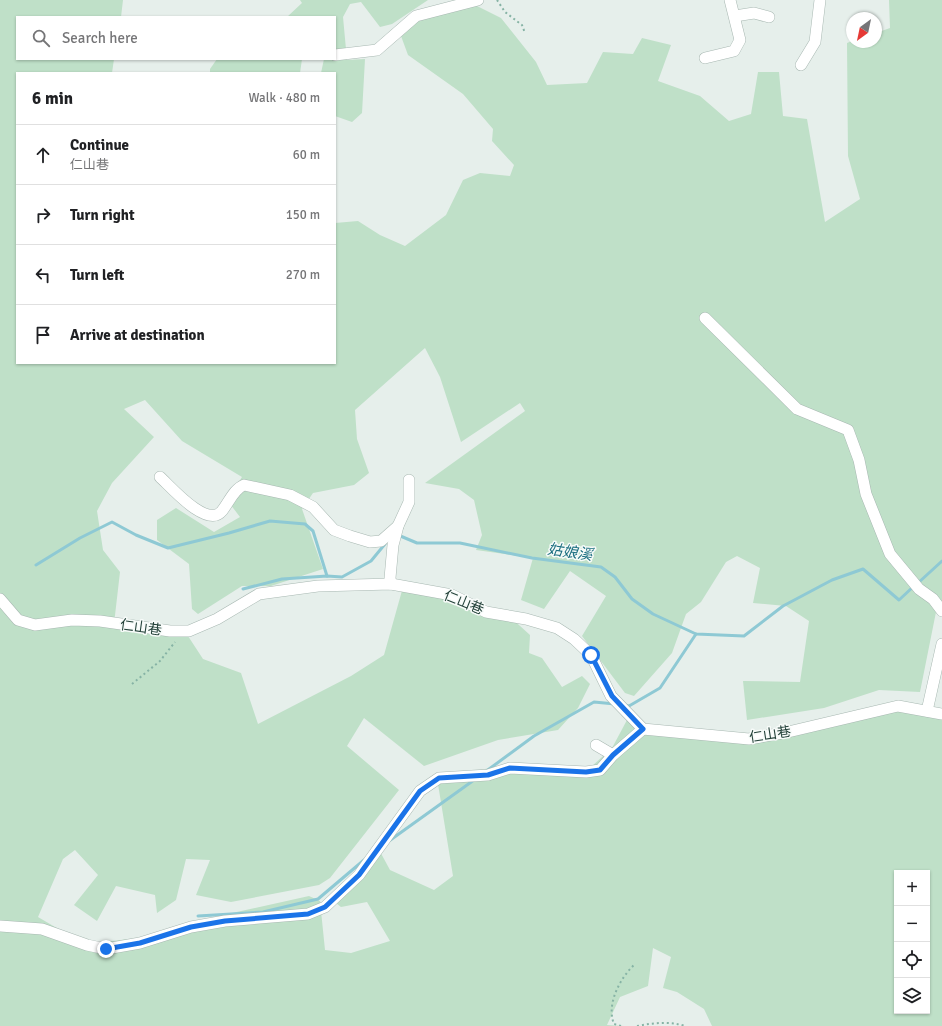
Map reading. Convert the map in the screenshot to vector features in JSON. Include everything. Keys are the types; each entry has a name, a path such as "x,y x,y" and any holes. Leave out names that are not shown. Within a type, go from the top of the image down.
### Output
{"lane":[{"path":"336,55 377,50 416,16 478,0"},
{"path":"705,58 734,51 740,40 730,0"},
{"path":"801,65 815,42 820,0"},
{"path":"735,16 754,13 768,16"},
{"path":"705,318 797,409 848,430 859,460 866,494 890,554 919,588 933,599 942,612"},
{"path":"160,477 196,510 210,516 216,516 221,512 238,488 244,485 290,495 313,507 334,530 370,542 381,541 398,526"},
{"path":"391,584 390,578 393,545 398,526 409,502 409,480"},
{"name":"仁山巷","path":"0,599 18,620 35,625 72,620 189,631 217,619 259,594 318,586 391,584 452,595 486,612 526,619 557,628 574,639 591,655 612,696 643,729 749,739 788,732 898,706 942,714"},
{"path":"927,711 940,666 942,644"},
{"path":"0,926 42,929 87,945 106,949 140,943 191,927 225,921 308,914 325,907 359,875 420,791 439,778 488,775 510,768 586,772 600,770 613,755 643,729"},
{"path":"596,744 613,755"}],"path":[{"path":"498,0 505,12 522,25 525,32"},
{"path":"132,684 160,661 183,631"},
{"path":"621,1026 614,1024 611,1012 618,987 625,973 634,964"},
{"path":"637,1026 651,1023 668,1023 685,1026"}],"green space":[{"path":"0,0 123,0 121,16 16,16 16,60 114,60 112,72 16,72 16,364 336,364 336,223 358,221 380,235 405,246 446,215 463,180 480,173 510,176 514,165 492,141 493,129 463,94 408,55 401,36 412,21 467,1 501,18 536,62 547,85 587,83 603,52 633,54 642,38 671,45 658,81 700,96 729,121 751,114 758,72 779,72 783,116 807,119 825,222 860,199 848,156 847,48 882,48 882,31 890,28 889,0 942,0 942,606 936,612 920,692 879,690 824,708 747,720 743,681 800,682 809,621 786,606 753,603 760,568 737,556 726,562 701,602 686,614 672,653 634,696 625,693 582,636 606,596 570,571 544,609 521,600 533,558 476,550 482,535 474,500 459,489 425,483 525,411 520,403 461,442 440,377 425,348 355,410 357,439 369,473 354,485 313,493 302,509 323,569 271,586 242,586 198,614 192,609 189,564 157,540 157,520 176,508 214,532 240,517 227,500 242,477 182,441 145,400 124,409 154,437 112,483 97,511 103,550 120,572 114,624 188,636 203,659 241,673 258,724 351,676 384,655 403,587 508,615 530,635 529,653 542,658 562,687 582,676 590,684 578,708 558,730 498,740 424,766 364,718 347,746 399,790 330,878 319,885 231,902 196,895 210,860 186,859 176,900 157,913 155,895 116,886 97,921 74,905 98,875 75,850 63,859 38,917 84,944 148,937 232,913 309,896 320,901 325,950 351,953 390,941 367,902 341,907 332,900 377,846 390,870 434,890 453,876 437,778 511,764 591,767 612,748 627,720 644,728 675,731 779,734 889,710 915,711 942,718 942,1026 712,1026 704,1009 677,992 663,988 671,957 653,948 648,986 620,997 607,1025 624,1026 0,1026"},
{"path":"300,0 428,0 392,24 380,27 361,2 350,4 343,17 347,60 365,59 362,113 352,122 336,116 336,72 321,72 324,60 336,60 336,16 288,16 302,3"},
{"path":"216,60 302,60 300,72 210,72 210,69"}],"waterway":[{"path":"36,565 80,538 112,522 136,535 168,548 270,521 305,524 313,531 327,576"},
{"name":"姑娘溪","path":"398,535 417,543 460,543 532,558 601,567 615,577 632,599 653,614 696,634 744,636 783,606 832,580 863,569 899,600 914,586"},
{"name":"姑娘溪","path":"243,589 282,579 327,576 342,577 371,561 385,544"},
{"name":"姑娘溪","path":"918,583 942,561"},
{"path":"624,705 629,706 660,688 696,634"},
{"path":"485,772 534,736 594,702 615,704"},
{"path":"389,841 474,780"},
{"path":"198,916 263,912 318,899 364,860"}],"route":[{"path":"106,949 140,943 191,927 225,921 308,914 325,907 359,875 420,791 439,778 457,775 488,775 510,768 586,772 600,770 613,755 643,729 627,714 612,696 591,655"}]}
